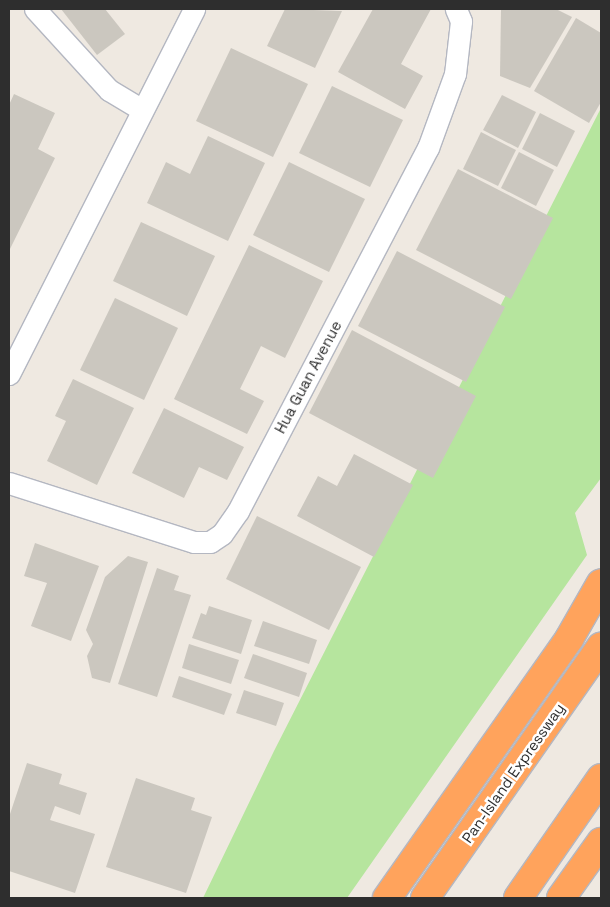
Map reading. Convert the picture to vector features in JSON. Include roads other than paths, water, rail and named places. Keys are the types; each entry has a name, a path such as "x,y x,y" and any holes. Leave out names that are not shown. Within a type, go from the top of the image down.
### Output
{"highway":[{"path":"387,898 569,639 601,583"},
{"name":"Pan-Island Expressway","path":"425,898 601,647"},
{"path":"518,898 601,778"},
{"path":"561,898 601,842"}],"street":[{"path":"35,9 109,90 141,109"},
{"path":"9,374 141,109 194,9"},
{"name":"Hua Guan Avenue","path":"9,482 194,542 210,542 222,534 238,511 428,148 455,74 461,22 456,9"}]}
